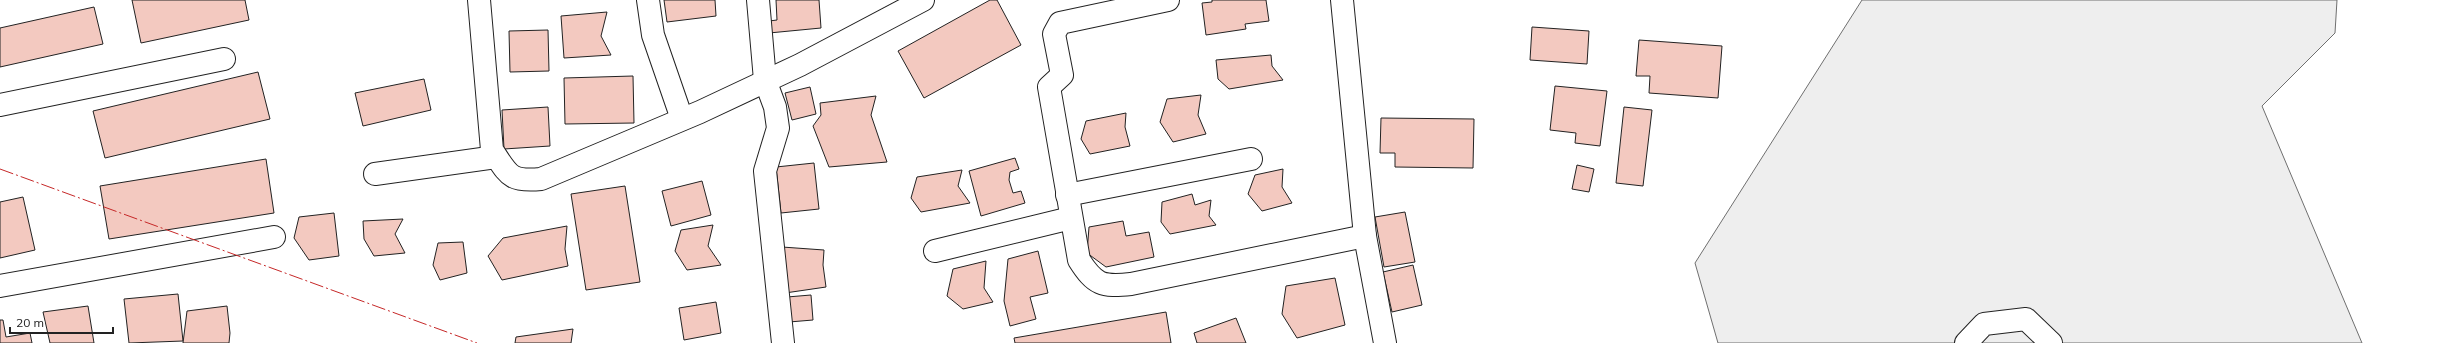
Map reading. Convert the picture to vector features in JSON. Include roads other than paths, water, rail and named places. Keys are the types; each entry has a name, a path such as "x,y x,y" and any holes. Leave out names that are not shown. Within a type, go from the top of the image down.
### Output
{"street":[{"path":"479,0 492,150 505,170 521,181 541,179 800,65 923,0"},
{"path":"648,0 653,35 682,118"},
{"path":"758,0 765,80 775,107 778,128 765,171 783,343"},
{"path":"1168,0 1060,23 1054,34 1062,75 1049,87 1079,260 1089,276 1108,287 1131,284 1365,236"},
{"path":"1342,0 1365,236 1385,343"},
{"path":"0,105 224,59"},
{"path":"375,174 496,157"},
{"path":"1067,195 1251,158"},
{"path":"935,251 1071,218"},
{"path":"0,286 274,236"},
{"path":"1966,343 1984,324 2026,319 2051,343"}]}
